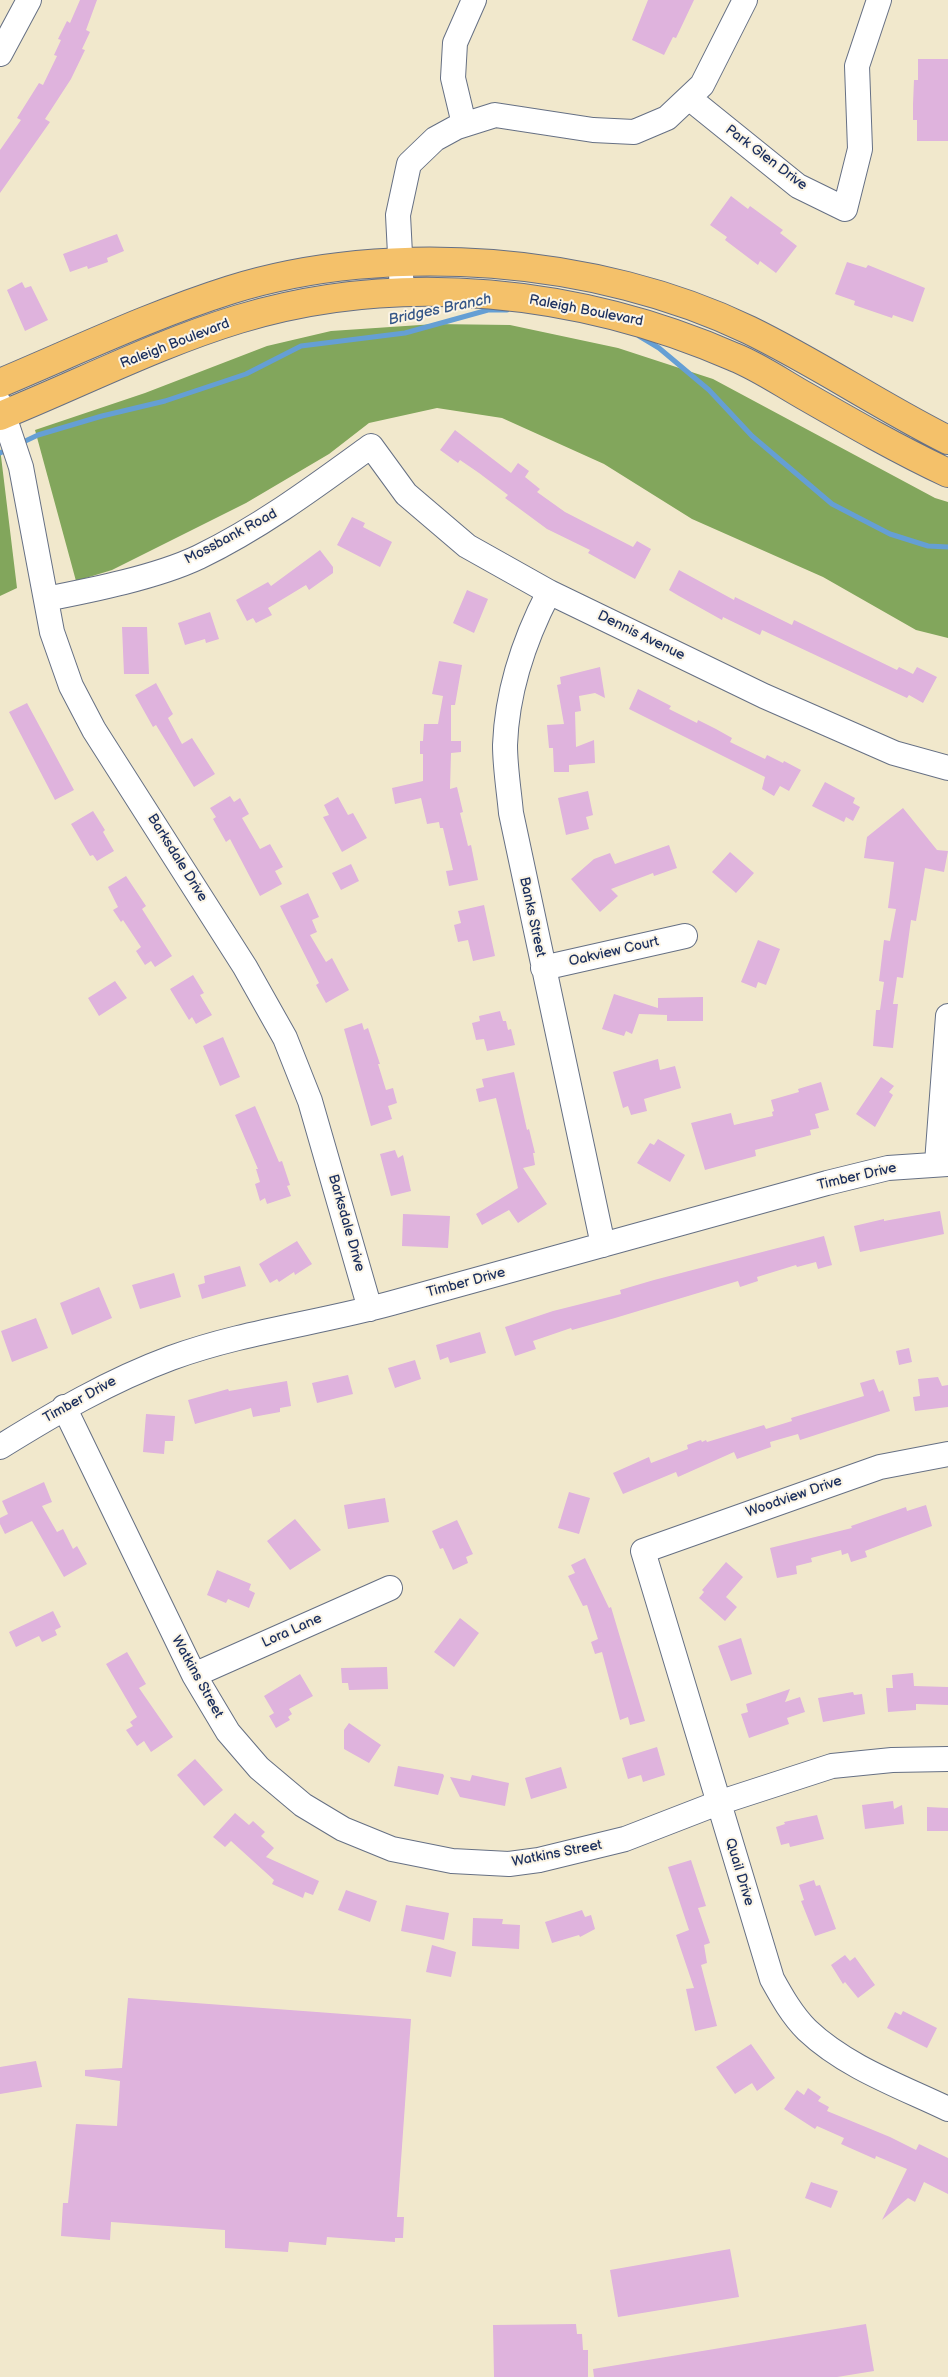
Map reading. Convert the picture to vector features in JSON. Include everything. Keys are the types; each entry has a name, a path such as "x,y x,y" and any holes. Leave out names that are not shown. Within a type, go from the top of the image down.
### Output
{"main road":[{"path":"0,383 172,310 232,289 292,274 334,267 442,261 552,271 664,296 748,329 948,440"},
{"name":"Raleigh Boulevard","path":"1,411 182,339 240,319 346,296 442,291 548,301 655,326 737,357 860,427 948,473"}],"street":[{"path":"0,54 28,0"},
{"path":"464,124 453,78 455,43 474,0"},
{"path":"402,293 398,215 409,164 435,139 464,124 495,115 593,130 634,132 667,118 702,85 745,0"},
{"name":"Park Glen Drive","path":"689,98 798,186 844,209 860,149 857,66 879,0"},
{"name":"Barksdale Drive","path":"1,411 12,435 31,510 52,632 71,686 94,730 245,968 285,1038 310,1100 370,1309"},
{"name":"Mossbank Road","path":"46,600 142,577 198,558 274,516 372,446"},
{"name":"Dennis Avenue","path":"372,446 406,494 467,546 549,592 764,696 894,753 948,768"},
{"name":"Banks Street","path":"549,592 535,618 511,690 505,746 510,814 603,1245"},
{"name":"Oakview Court","path":"543,968 685,936"},
{"path":"942,1163 948,1016"},
{"name":"Timber Drive","path":"0,1447 64,1407 123,1377 173,1357 268,1332 370,1309 836,1181 888,1168 942,1163"},
{"name":"Watkins Street","path":"64,1407 194,1675 228,1732 259,1768 303,1805 343,1829 392,1849 452,1861 509,1864 529,1861 625,1839 718,1804 832,1766 892,1760 948,1759"},
{"name":"Woodview Drive","path":"644,1550 880,1467 948,1454"},
{"name":"Quail Drive","path":"644,1550 718,1804 772,1979 791,2010 807,2029 830,2049 859,2066 948,2109"},
{"name":"Lora Lane","path":"194,1675 390,1588"}],"green space":[{"path":"435,324 510,325 618,348 713,379 935,498 948,502 948,638 916,630 823,577 692,519 604,464 502,418 437,408 369,423 329,454 246,503 112,570 76,581 35,430 145,393 267,346 331,331"},
{"path":"0,448 17,588 0,596"}],"building":[{"path":"80,0 97,0 86,30 90,32 82,49 85,50 71,79 45,119 50,122 0,193 0,150 21,120 17,118 39,83 43,85 57,56 54,55 61,40 58,39 67,21 70,23"},
{"path":"648,0 694,0 676,38 673,37 664,55 632,40"},
{"path":"918,59 948,59 948,141 917,141 917,120 913,120 913,104 914,80 918,80"},
{"path":"731,196 748,209 750,206 783,230 780,233 797,246 776,273 760,261 758,265 725,240 727,237 710,225"},
{"path":"117,234 124,251 107,258 108,262 88,269 87,266 70,272 63,254"},
{"path":"847,262 866,268 868,265 925,288 913,322 893,315 892,318 854,305 855,301 835,294"},
{"path":"22,282 25,288 31,286 48,320 25,331 7,290"},
{"path":"455,430 511,473 518,463 529,471 525,477 540,489 537,492 565,512 633,547 637,541 651,549 635,579 588,553 590,550 547,529 505,498 508,495 479,473 460,460 458,463 440,450"},
{"path":"352,517 365,523 363,527 392,542 380,567 337,545"},
{"path":"320,550 333,567 333,573 309,590 306,585 268,608 272,615 256,623 253,618 247,621 236,600 268,582 271,586"},
{"path":"679,570 734,600 735,597 792,625 794,620 897,670 899,667 913,674 917,667 937,677 923,703 909,695 907,698 762,630 760,635 723,617 722,620 679,596 669,590"},
{"path":"467,590 488,599 474,633 453,623"},
{"path":"210,612 219,639 206,643 205,639 185,645 178,623"},
{"path":"122,627 147,627 149,674 124,674"},
{"path":"439,661 462,665 455,705 451,705 451,741 461,741 461,752 451,753 450,789 457,787 463,812 460,813 468,846 471,845 478,880 449,886 446,871 453,870 443,828 440,828 439,822 427,824 421,798 395,804 392,788 423,781 423,754 420,754 420,741 423,741 424,724 438,724 443,696 432,694"},
{"path":"600,667 605,698 595,693 579,696 581,711 575,712 576,747 594,740 595,763 569,765 569,772 554,772 553,748 549,748 547,725 564,724 557,685 561,684 560,677"},
{"path":"156,683 173,714 168,718 182,744 192,738 215,774 194,787 156,725 153,727 135,695"},
{"path":"638,689 671,706 669,709 697,723 698,720 732,738 730,742 765,759 767,755 801,770 789,791 780,786 774,796 762,789 765,777 629,709"},
{"path":"27,703 74,790 55,800 9,712"},
{"path":"825,782 855,798 853,803 860,807 853,821 846,817 844,822 812,806"},
{"path":"588,791 593,815 586,817 589,829 566,835 558,798"},
{"path":"230,796 234,802 240,798 249,814 242,818 260,849 270,844 283,867 275,871 282,884 260,896 230,839 226,842 213,819 216,817 210,808"},
{"path":"338,797 348,815 353,813 367,838 342,852 323,817 329,815 324,805"},
{"path":"903,808 937,850 948,851 944,872 925,868 916,921 911,920 903,978 897,977 893,1004 898,1004 893,1048 873,1046 876,1010 880,1010 884,982 879,981 884,940 890,941 896,909 888,908 894,862 864,858 867,837"},
{"path":"93,811 105,830 103,832 114,851 97,861 93,855 90,856 71,824"},
{"path":"669,845 677,868 654,876 653,873 611,889 618,896 600,912 571,879 594,859 610,853 615,864"},
{"path":"730,852 754,873 736,893 712,872"},
{"path":"351,864 359,881 341,890 332,873"},
{"path":"126,876 146,906 142,909 172,956 155,967 151,961 145,965 136,951 141,947 123,920 121,922 113,910 118,907 108,887"},
{"path":"308,893 319,917 312,920 317,932 310,935 326,962 332,958 349,990 326,1003 316,985 319,983 280,906"},
{"path":"484,905 495,956 473,961 468,940 458,942 454,925 461,923 458,911"},
{"path":"758,940 780,949 766,985 758,982 756,988 741,982"},
{"path":"193,975 204,993 200,995 212,1015 196,1024 192,1017 189,1020 170,989"},
{"path":"115,981 127,998 99,1016 88,998"},
{"path":"614,994 658,1008 658,998 703,997 703,1021 667,1021 667,1015 639,1014 632,1034 626,1031 624,1036 602,1029"},
{"path":"500,1011 503,1021 506,1021 508,1030 511,1029 515,1045 487,1051 484,1039 476,1040 472,1023 480,1021 479,1016"},
{"path":"362,1023 364,1030 368,1028 386,1090 393,1088 397,1103 388,1106 392,1119 371,1126 344,1029"},
{"path":"223,1037 240,1077 220,1086 203,1046"},
{"path":"658,1059 660,1070 675,1066 681,1088 644,1099 647,1111 631,1115 628,1106 623,1108 613,1072"},
{"path":"514,1072 527,1130 529,1129 535,1153 533,1153 535,1165 523,1168 547,1204 518,1223 509,1210 482,1225 476,1214 518,1188 496,1098 479,1102 476,1089 484,1087 482,1079"},
{"path":"881,1077 894,1086 889,1092 893,1095 875,1127 856,1114"},
{"path":"821,1082 829,1110 815,1114 819,1128 810,1130 811,1135 755,1150 756,1156 705,1170 691,1123 731,1113 734,1125 773,1116 772,1112 774,1111 771,1100 799,1092 798,1089"},
{"path":"255,1106 279,1162 282,1161 290,1185 287,1186 291,1196 267,1204 265,1198 260,1201 255,1184 260,1182 256,1169 258,1169 235,1115"},
{"path":"658,1139 685,1155 670,1182 637,1163 650,1143 654,1145"},
{"path":"395,1150 398,1158 403,1155 411,1191 391,1196 380,1154"},
{"path":"940,1211 944,1234 860,1252 854,1226 884,1219 884,1221"},
{"path":"403,1214 450,1216 448,1248 402,1246"},
{"path":"824,1236 832,1265 818,1269 816,1262 797,1267 796,1265 757,1277 758,1281 740,1287 738,1281 615,1318 572,1330 571,1328 533,1341 536,1349 515,1356 505,1327 553,1311 621,1294 620,1290 654,1280"},
{"path":"297,1241 312,1264 295,1275 294,1272 279,1282 277,1279 270,1283 259,1264"},
{"path":"240,1266 246,1286 202,1299 198,1285 205,1283 204,1276"},
{"path":"174,1273 181,1297 140,1309 132,1285"},
{"path":"99,1287 112,1318 72,1335 60,1303"},
{"path":"36,1318 48,1348 12,1362 1,1331"},
{"path":"480,1332 486,1353 450,1363 448,1357 440,1360 436,1345"},
{"path":"909,1348 912,1362 899,1365 896,1351"},
{"path":"415,1360 421,1379 395,1388 388,1368"},
{"path":"348,1375 353,1394 317,1403 312,1383"},
{"path":"938,1377 942,1386 948,1385 948,1407 915,1411 913,1397 920,1396 918,1379"},
{"path":"874,1379 879,1392 883,1390 890,1411 800,1440 798,1434 770,1442 771,1447 737,1459 734,1452 678,1477 676,1472 623,1494 613,1473 649,1457 651,1463 688,1449 687,1445 701,1440 702,1442 706,1440 707,1442 764,1425 766,1429 792,1421 791,1418 864,1396 860,1383"},
{"path":"287,1381 291,1406 280,1408 280,1412 253,1417 251,1408 195,1424 188,1400 228,1389 229,1391"},
{"path":"146,1414 175,1416 173,1441 165,1441 164,1454 143,1452"},
{"path":"44,1482 52,1502 42,1506 57,1532 63,1529 73,1549 77,1546 87,1564 64,1577 32,1521 5,1534 0,1524 0,1518 8,1514 2,1501"},
{"path":"569,1492 590,1498 579,1534 558,1528"},
{"path":"385,1498 389,1522 348,1529 344,1505"},
{"path":"926,1505 932,1526 865,1551 867,1557 851,1562 848,1553 842,1555 841,1550 811,1558 812,1562 796,1566 797,1574 777,1578 770,1548 852,1528 851,1526 906,1507 907,1511"},
{"path":"295,1519 321,1550 290,1570 267,1541"},
{"path":"457,1520 473,1554 466,1557 468,1563 453,1570 443,1548 440,1549 432,1531"},
{"path":"585,1558 609,1608 611,1607 645,1721 630,1725 628,1717 620,1720 602,1652 595,1654 591,1642 598,1639 587,1605 583,1606 568,1576 575,1573 571,1565"},
{"path":"726,1562 743,1577 726,1597 737,1607 725,1621 699,1598 704,1592 702,1590"},
{"path":"217,1570 251,1584 249,1590 255,1593 249,1608 228,1599 226,1603 207,1595"},
{"path":"53,1611 61,1627 55,1630 57,1635 42,1642 39,1636 16,1647 9,1632"},
{"path":"460,1618 479,1633 454,1667 434,1652"},
{"path":"741,1638 752,1674 731,1681 718,1646"},
{"path":"127,1652 146,1684 139,1688 173,1737 151,1752 144,1741 137,1746 126,1730 133,1726 130,1722 137,1717 106,1664"},
{"path":"387,1667 388,1689 349,1690 348,1683 342,1683 341,1668"},
{"path":"913,1673 914,1686 948,1687 948,1705 916,1704 916,1710 888,1712 886,1688 893,1688 892,1675"},
{"path":"300,1674 313,1696 289,1709 292,1714 288,1717 290,1720 276,1728 269,1716 274,1713 264,1696"},
{"path":"790,1689 785,1702 800,1697 805,1712 787,1718 789,1724 749,1738 741,1714 748,1712 746,1704"},
{"path":"853,1692 854,1695 862,1694 865,1714 823,1722 818,1698"},
{"path":"349,1723 381,1745 369,1763 344,1749 344,1730"},
{"path":"657,1747 665,1775 643,1782 641,1775 628,1779 622,1758"},
{"path":"195,1759 223,1790 204,1806 177,1775"},
{"path":"398,1766 443,1774 438,1795 394,1786"},
{"path":"561,1767 567,1788 531,1799 525,1778"},
{"path":"472,1775 509,1783 505,1806 460,1797 450,1777 470,1781"},
{"path":"893,1801 894,1809 902,1805 904,1824 865,1829 862,1805"},
{"path":"927,1807 948,1808 948,1831 927,1831"},
{"path":"235,1813 249,1825 253,1821 265,1832 261,1836 274,1848 266,1857 319,1881 313,1895 305,1892 303,1898 272,1884 274,1880 231,1841 225,1847 213,1837"},
{"path":"817,1815 824,1839 790,1847 789,1843 781,1845 776,1827 785,1824 784,1822"},
{"path":"691,1860 706,1906 698,1908 710,1943 704,1945 707,1963 701,1965 717,2026 695,2031 686,1989 694,1988 676,1935 689,1930 668,1867"},
{"path":"814,1880 816,1886 820,1885 836,1929 815,1936 801,1901 804,1900 799,1885"},
{"path":"346,1890 377,1901 370,1922 338,1910"},
{"path":"406,1905 449,1913 444,1940 401,1931"},
{"path":"582,1910 585,1917 591,1915 595,1929 580,1937 579,1935 552,1943 545,1922"},
{"path":"473,1918 503,1919 502,1924 520,1925 519,1949 472,1946"},
{"path":"432,1945 456,1952 451,1977 426,1972"},
{"path":"845,1955 850,1961 855,1957 875,1985 858,1998 845,1982 843,1984 831,1965"},
{"path":"128,1998 411,2019 397,2217 404,2217 403,2238 395,2238 395,2242 327,2237 326,2245 289,2242 288,2252 225,2248 225,2230 111,2222 110,2240 61,2236 63,2203 68,2203 76,2124 117,2126 120,2081 85,2076 85,2070 122,2068"},
{"path":"903,2011 937,2028 927,2048 887,2028 895,2012 901,2015"},
{"path":"751,2044 775,2078 757,2091 752,2083 735,2094 716,2067"},
{"path":"36,2061 42,2087 0,2094 0,2067"},
{"path":"808,2088 821,2097 818,2101 829,2107 827,2111 916,2150 919,2144 948,2158 948,2194 924,2182 915,2202 908,2198 882,2220 907,2169 876,2156 875,2159 841,2144 844,2138 817,2126 815,2129 784,2109 797,2090 804,2095"},
{"path":"811,2182 838,2191 831,2208 805,2198"},
{"path":"730,2249 739,2297 618,2317 610,2270"},
{"path":"576,2324 577,2334 582,2334 583,2350 588,2350 588,2377 494,2377 493,2325"},
{"path":"866,2324 874,2371 837,2377 594,2377 593,2369"}],"waterway":[{"name":"Bridges Branch","path":"19,444 38,435 102,416 165,401 246,374 301,346 405,333 488,310 507,310"},
{"name":"Bridges Branch","path":"639,336 659,348 709,390 752,436 832,504 890,534 928,546 948,547"},
{"name":"Bridges Branch","path":"0,453 9,449"}]}
